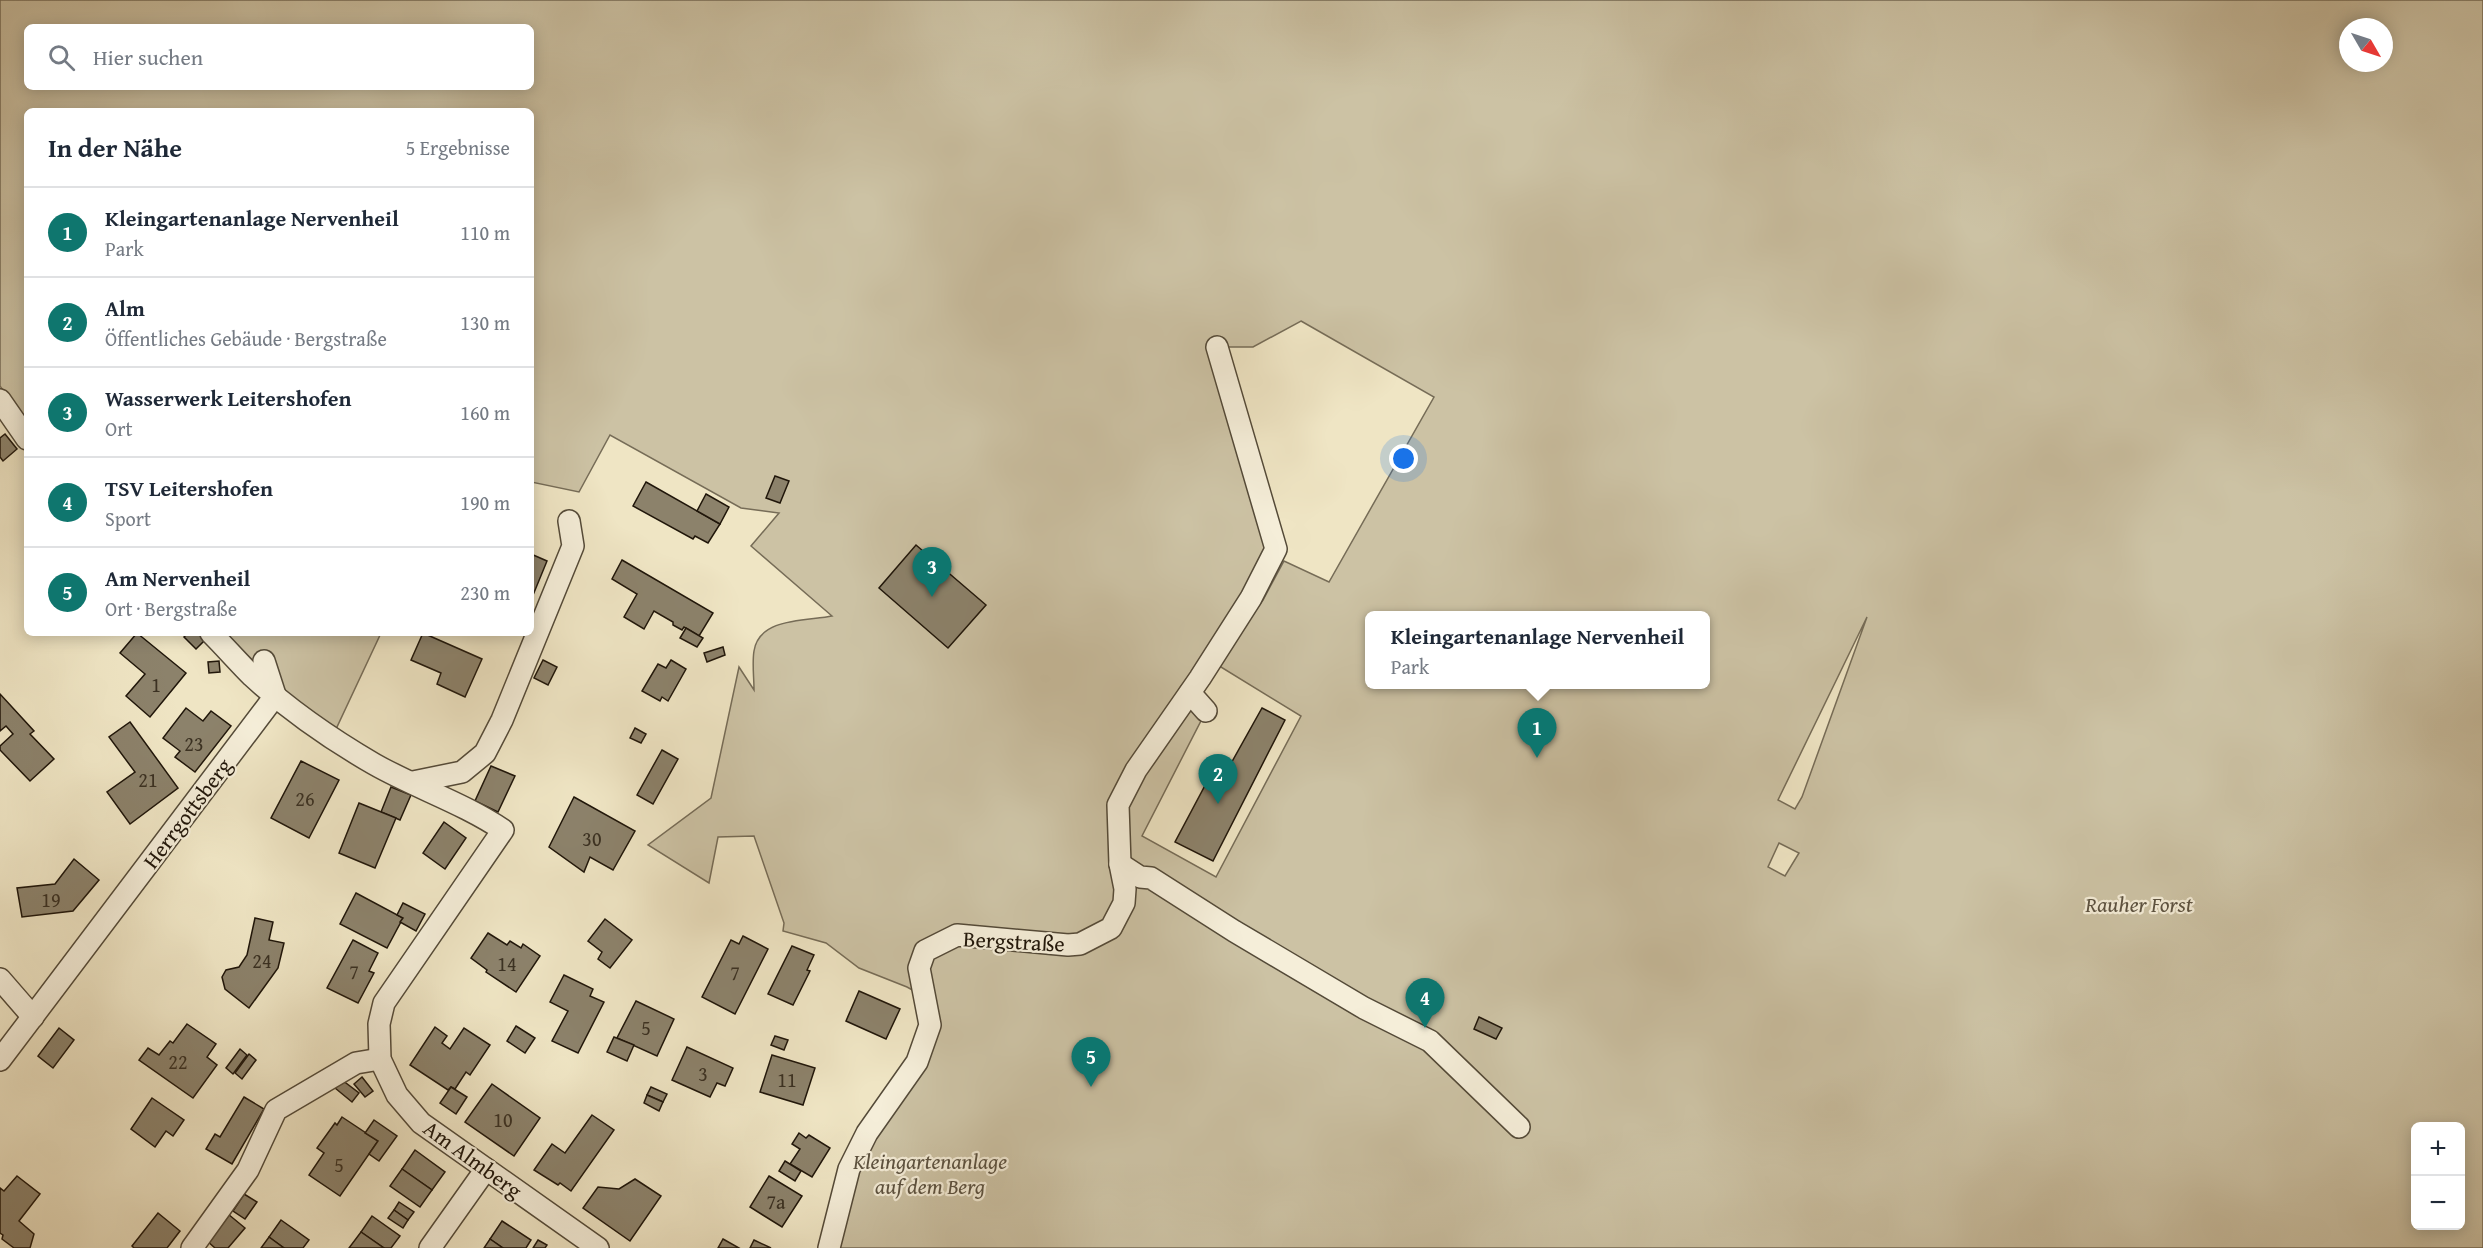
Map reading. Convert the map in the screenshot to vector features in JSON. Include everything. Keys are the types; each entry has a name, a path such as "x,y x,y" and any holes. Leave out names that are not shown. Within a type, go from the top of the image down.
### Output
{"street":[{"path":"1217,347 1276,549 1253,596 1190,693 1136,770 1118,805 1120,864 1140,877 1151,878 1234,931 1364,1008 1430,1041 1519,1126"},
{"path":"0,400 24,435"},
{"path":"214,636 251,675 275,696 336,740 376,765 413,782 462,772 485,753 502,720 573,546 569,521"},
{"path":"264,661 275,696"},
{"path":"1190,693 1206,711"},
{"name":"Herrgottsberg","path":"0,1060 275,696"},
{"name":"Am Almberg","path":"413,782 503,830 384,1003 379,1024 380,1059 397,1095 421,1123 598,1248"},
{"name":"Bergstraße","path":"829,1248 849,1169 867,1133 916,1062 930,1024 919,968 925,951 957,935 1068,945 1080,944 1112,928 1124,903 1125,889 1120,864"},
{"path":"0,979 33,1017"},
{"path":"192,1248 248,1170 276,1110 356,1063 380,1059"},
{"path":"430,1248 486,1169"}],"green space":[{"path":"0,0 2483,0 2483,1248 829,1248 849,1169 917,1062 925,997 907,987 859,968 826,943 783,931 784,923 754,836 718,837 709,883 648,845 711,798 739,667 754,690 753,656 758,640 775,626 798,620 832,616 751,546 779,513 741,508 610,435 579,492 534,483 534,108 24,108 24,421 0,386","holes":["1301,321 1434,397 1329,582 1284,561 1263,600 1216,664 1301,716 1216,877 1142,836 1206,711 1190,693 1276,549 1218,347 1253,347","1867,617 1802,797 1795,809 1778,800","1779,843 1799,853 1785,876 1768,867"]},
{"path":"228,636 380,636 336,729 283,690"}],"building":[{"path":"5,434 17,449 3,461 0,457 0,438"},
{"path":"775,476 789,481 780,503 766,498"},
{"path":"646,482 720,524 708,543 695,536 693,539 633,506"},
{"path":"706,494 729,507 720,524 697,511"},
{"path":"916,545 986,605 948,648 879,588"},
{"path":"534,555 547,561 534,593"},
{"path":"622,560 713,613 699,636 684,627 682,630 673,625 673,622 654,611 644,629 624,617 637,594 612,579"},
{"path":"686,628 703,638 697,647 680,638"},
{"path":"134,636 141,636 186,673 150,717 126,696 145,674 120,653"},
{"path":"200,636 205,640 196,649 184,637"},
{"path":"422,636 430,636 482,659 465,697 437,684 441,673 411,660"},
{"path":"723,647 725,655 707,662 704,653"},
{"path":"543,660 557,667 548,685 534,678"},
{"path":"671,660 686,669 668,701 662,697 660,701 642,691 658,664 666,668"},
{"path":"219,661 220,672 209,673 208,662"},
{"path":"0,694 34,731 30,734 54,759 30,781 0,750 0,746 13,734 6,726 0,731"},
{"path":"186,708 203,721 211,711 231,726 195,772 175,757 180,751 163,738"},
{"path":"1262,708 1285,720 1213,861 1175,842 1218,761 1229,767"},
{"path":"130,722 178,788 130,824 107,792 135,772 109,737"},
{"path":"635,728 646,734 641,743 630,738"},
{"path":"662,750 678,759 653,804 637,795"},
{"path":"301,761 339,780 309,838 271,818"},
{"path":"491,766 515,776 498,812 475,801"},
{"path":"391,787 411,795 400,820 381,812"},
{"path":"574,797 635,831 613,870 590,857 584,872 549,847"},
{"path":"359,803 396,818 375,868 339,853"},
{"path":"444,822 466,838 445,869 423,853"},
{"path":"74,859 99,880 73,911 22,917 17,888 55,884"},
{"path":"356,893 403,918 387,948 340,924"},
{"path":"403,903 425,914 416,931 400,922 403,918 397,915"},
{"path":"255,918 273,922 269,940 284,943 278,968 249,1008 225,989 222,977 226,970 239,967 247,955"},
{"path":"605,919 632,940 610,968 598,959 602,952 588,941"},
{"path":"488,933 507,945 510,941 521,948 523,944 540,956 516,992 486,972 487,970 471,958"},
{"path":"743,936 768,949 735,1014 702,997 731,940 739,944"},
{"path":"353,940 378,953 369,971 374,973 358,1003 327,988"},
{"path":"792,946 814,955 807,970 810,971 793,1005 768,994"},
{"path":"564,975 593,989 590,996 604,1002 578,1053 552,1041 568,1011 550,1002"},
{"path":"859,991 900,1009 886,1039 846,1021"},
{"path":"636,1001 674,1019 657,1056 617,1038"},
{"path":"1479,1017 1502,1028 1496,1039 1474,1029"},
{"path":"187,1024 216,1044 207,1057 217,1065 193,1098 139,1060 148,1048 159,1055 170,1041 173,1043"},
{"path":"516,1026 535,1038 525,1053 507,1041"},
{"path":"435,1027 447,1036 442,1043 450,1049 464,1028 490,1045 470,1075 466,1072 455,1089 451,1087 448,1090 410,1065"},
{"path":"59,1028 74,1040 53,1068 38,1056"},
{"path":"775,1036 788,1040 784,1050 771,1045"},
{"path":"614,1037 634,1045 627,1061 607,1052"},
{"path":"687,1047 733,1068 725,1086 717,1083 710,1097 672,1080"},
{"path":"240,1049 247,1055 233,1074 226,1068"},
{"path":"249,1054 256,1060 242,1079 235,1073"},
{"path":"772,1055 815,1068 803,1105 760,1092"},
{"path":"362,1077 373,1091 365,1097 354,1084"},
{"path":"342,1080 359,1093 352,1102 335,1088"},
{"path":"492,1084 540,1118 514,1156 465,1122"},
{"path":"451,1087 467,1097 456,1114 440,1103"},
{"path":"651,1087 667,1094 663,1102 647,1095"},
{"path":"647,1095 663,1102 659,1111 644,1103"},
{"path":"244,1097 264,1109 232,1164 206,1149 215,1134 220,1137"},
{"path":"152,1098 184,1120 173,1136 166,1131 155,1147 131,1129"},
{"path":"592,1115 614,1130 571,1191 534,1170 552,1144 565,1153"},
{"path":"342,1117 378,1141 340,1196 309,1175 324,1153 317,1148"},
{"path":"374,1120 397,1136 379,1161 369,1154 378,1141 365,1133"},
{"path":"799,1133 806,1138 809,1135 830,1148 812,1177 790,1164 800,1149 792,1144"},
{"path":"415,1150 445,1172 432,1190 402,1169"},
{"path":"785,1161 801,1171 795,1181 779,1171"},
{"path":"402,1169 432,1190 420,1207 390,1186"},
{"path":"17,1176 40,1194 19,1221 34,1234 30,1248 14,1248 2,1239 3,1235 0,1233 0,1188 4,1191"},
{"path":"769,1176 802,1196 782,1227 750,1207"},
{"path":"635,1179 661,1196 630,1241 583,1208 598,1187 619,1189"},
{"path":"244,1194 257,1202 245,1219 233,1211"},
{"path":"399,1202 414,1212 408,1220 394,1210"},
{"path":"394,1210 408,1220 403,1228 388,1218"},
{"path":"158,1213 180,1231 167,1248 134,1248 132,1246"},
{"path":"228,1214 245,1228 228,1248 215,1248 206,1240"},
{"path":"372,1216 400,1236 391,1248 384,1248 361,1232"},
{"path":"281,1220 309,1240 303,1248 284,1248 269,1237"},
{"path":"502,1221 531,1240 526,1248 503,1248 490,1239"},
{"path":"361,1232 384,1248 349,1248"},
{"path":"269,1237 284,1248 261,1248"},
{"path":"490,1239 503,1248 484,1248"},
{"path":"723,1239 739,1248 718,1248"},
{"path":"538,1240 547,1245 545,1248 533,1248"},
{"path":"754,1240 771,1248 750,1248"}],"place":[{"name":"Wasserwerk Leitershofen","path":"932,597"},
{"name":"Kleingartenanlage Nervenheil","path":"1537,758"},
{"name":"Alm","path":"1218,804"},
{"name":"TSV Leitershofen","path":"1425,1028"},
{"name":"Am Nervenheil","path":"1091,1087"}],"park label":[{"name":"Rauher Forst","path":"2139,904"},
{"name":"Kleingartenanlage auf dem Berg","path":"930,1174"}]}
